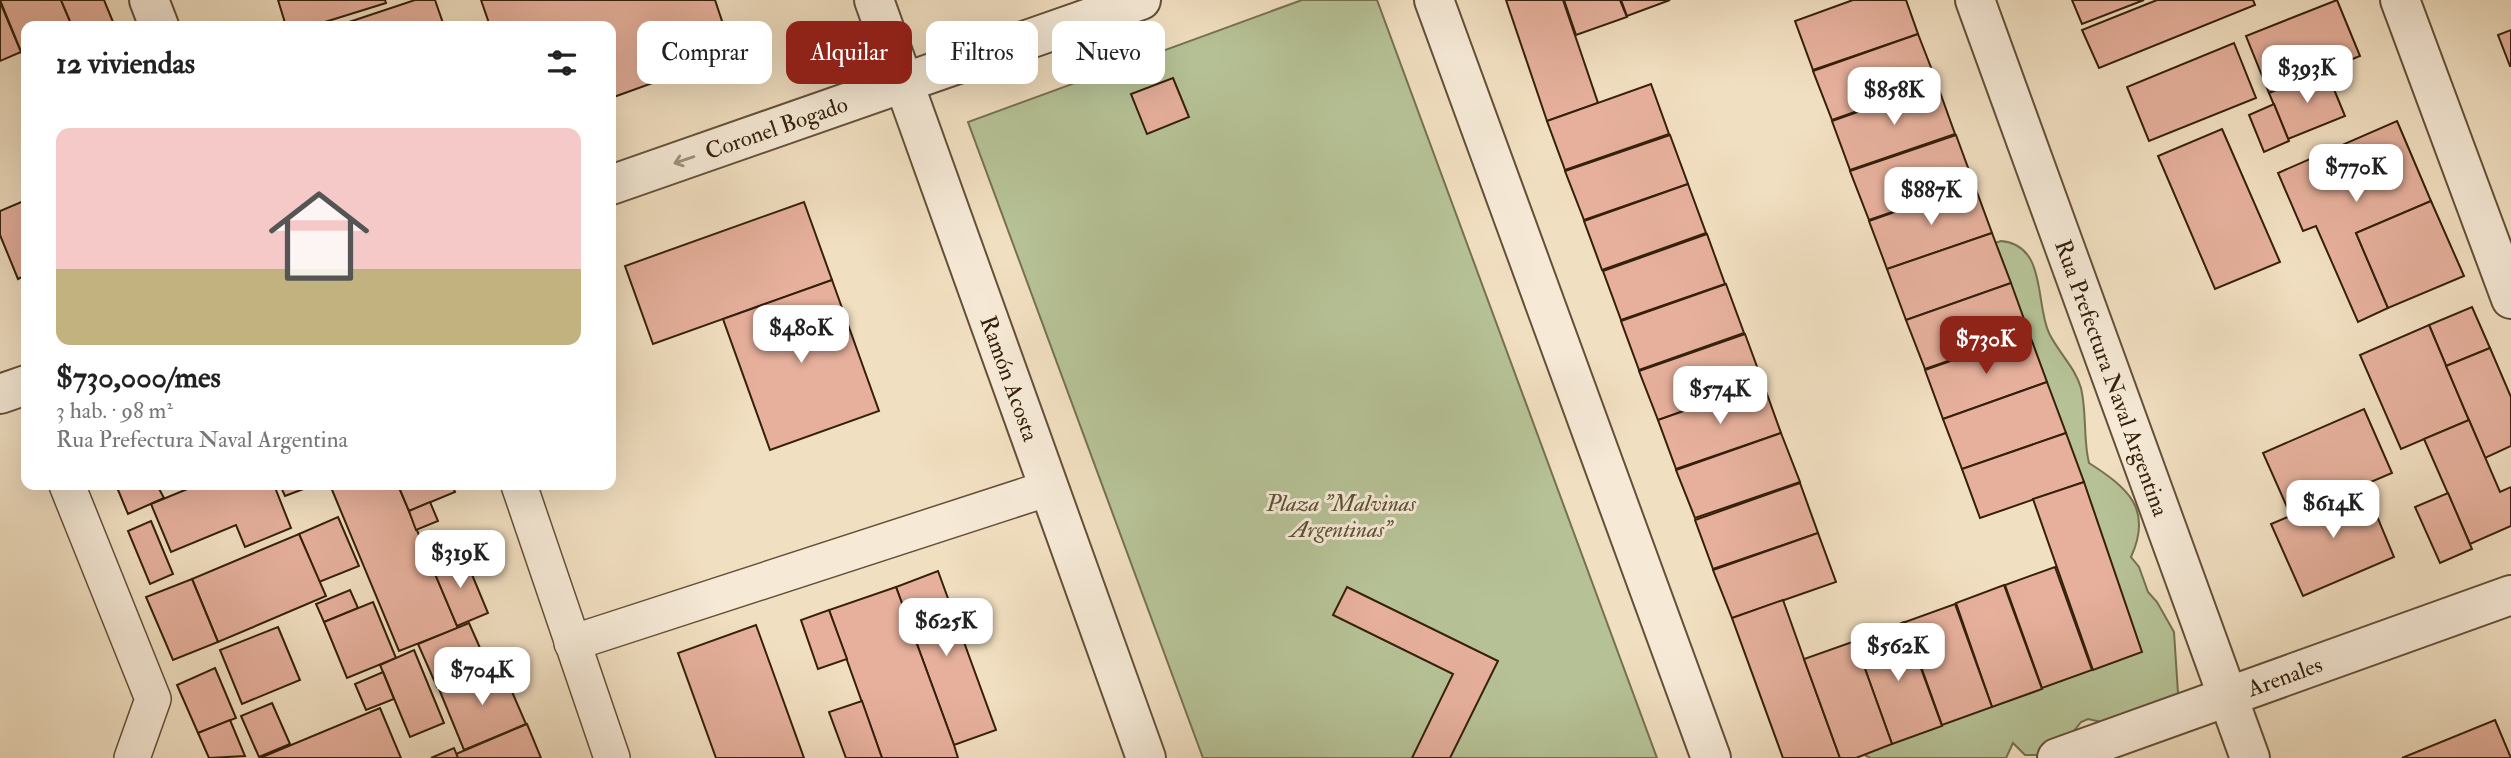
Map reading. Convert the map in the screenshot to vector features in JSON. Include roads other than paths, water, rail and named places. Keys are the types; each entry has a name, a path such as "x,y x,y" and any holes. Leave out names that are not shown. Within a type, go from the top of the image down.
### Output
{"street":[{"path":"149,0 157,21"},
{"name":"Ramón Acosta","path":"874,0 882,21"},
{"name":"Coronel Bogado","path":"912,81 1141,0"},
{"path":"1434,0 1712,758"},
{"name":"Rua Prefectura Naval Argentina","path":"1975,0 2250,758"},
{"path":"2400,0 2511,299"},
{"name":"Ramón Acosta","path":"904,84 1146,758"},
{"name":"Coronel Bogado","path":"616,183 904,84"},
{"path":"0,394 21,388"},
{"name":"Arenales","path":"2057,758 2511,595"}],"lane":[{"path":"572,643 1049,488"},
{"path":"69,490 153,699 132,758"},
{"path":"521,490 612,758"}],"park label":[{"name":"Plaza \"Malvinas Argentinas\"","path":"1341,516"}]}
